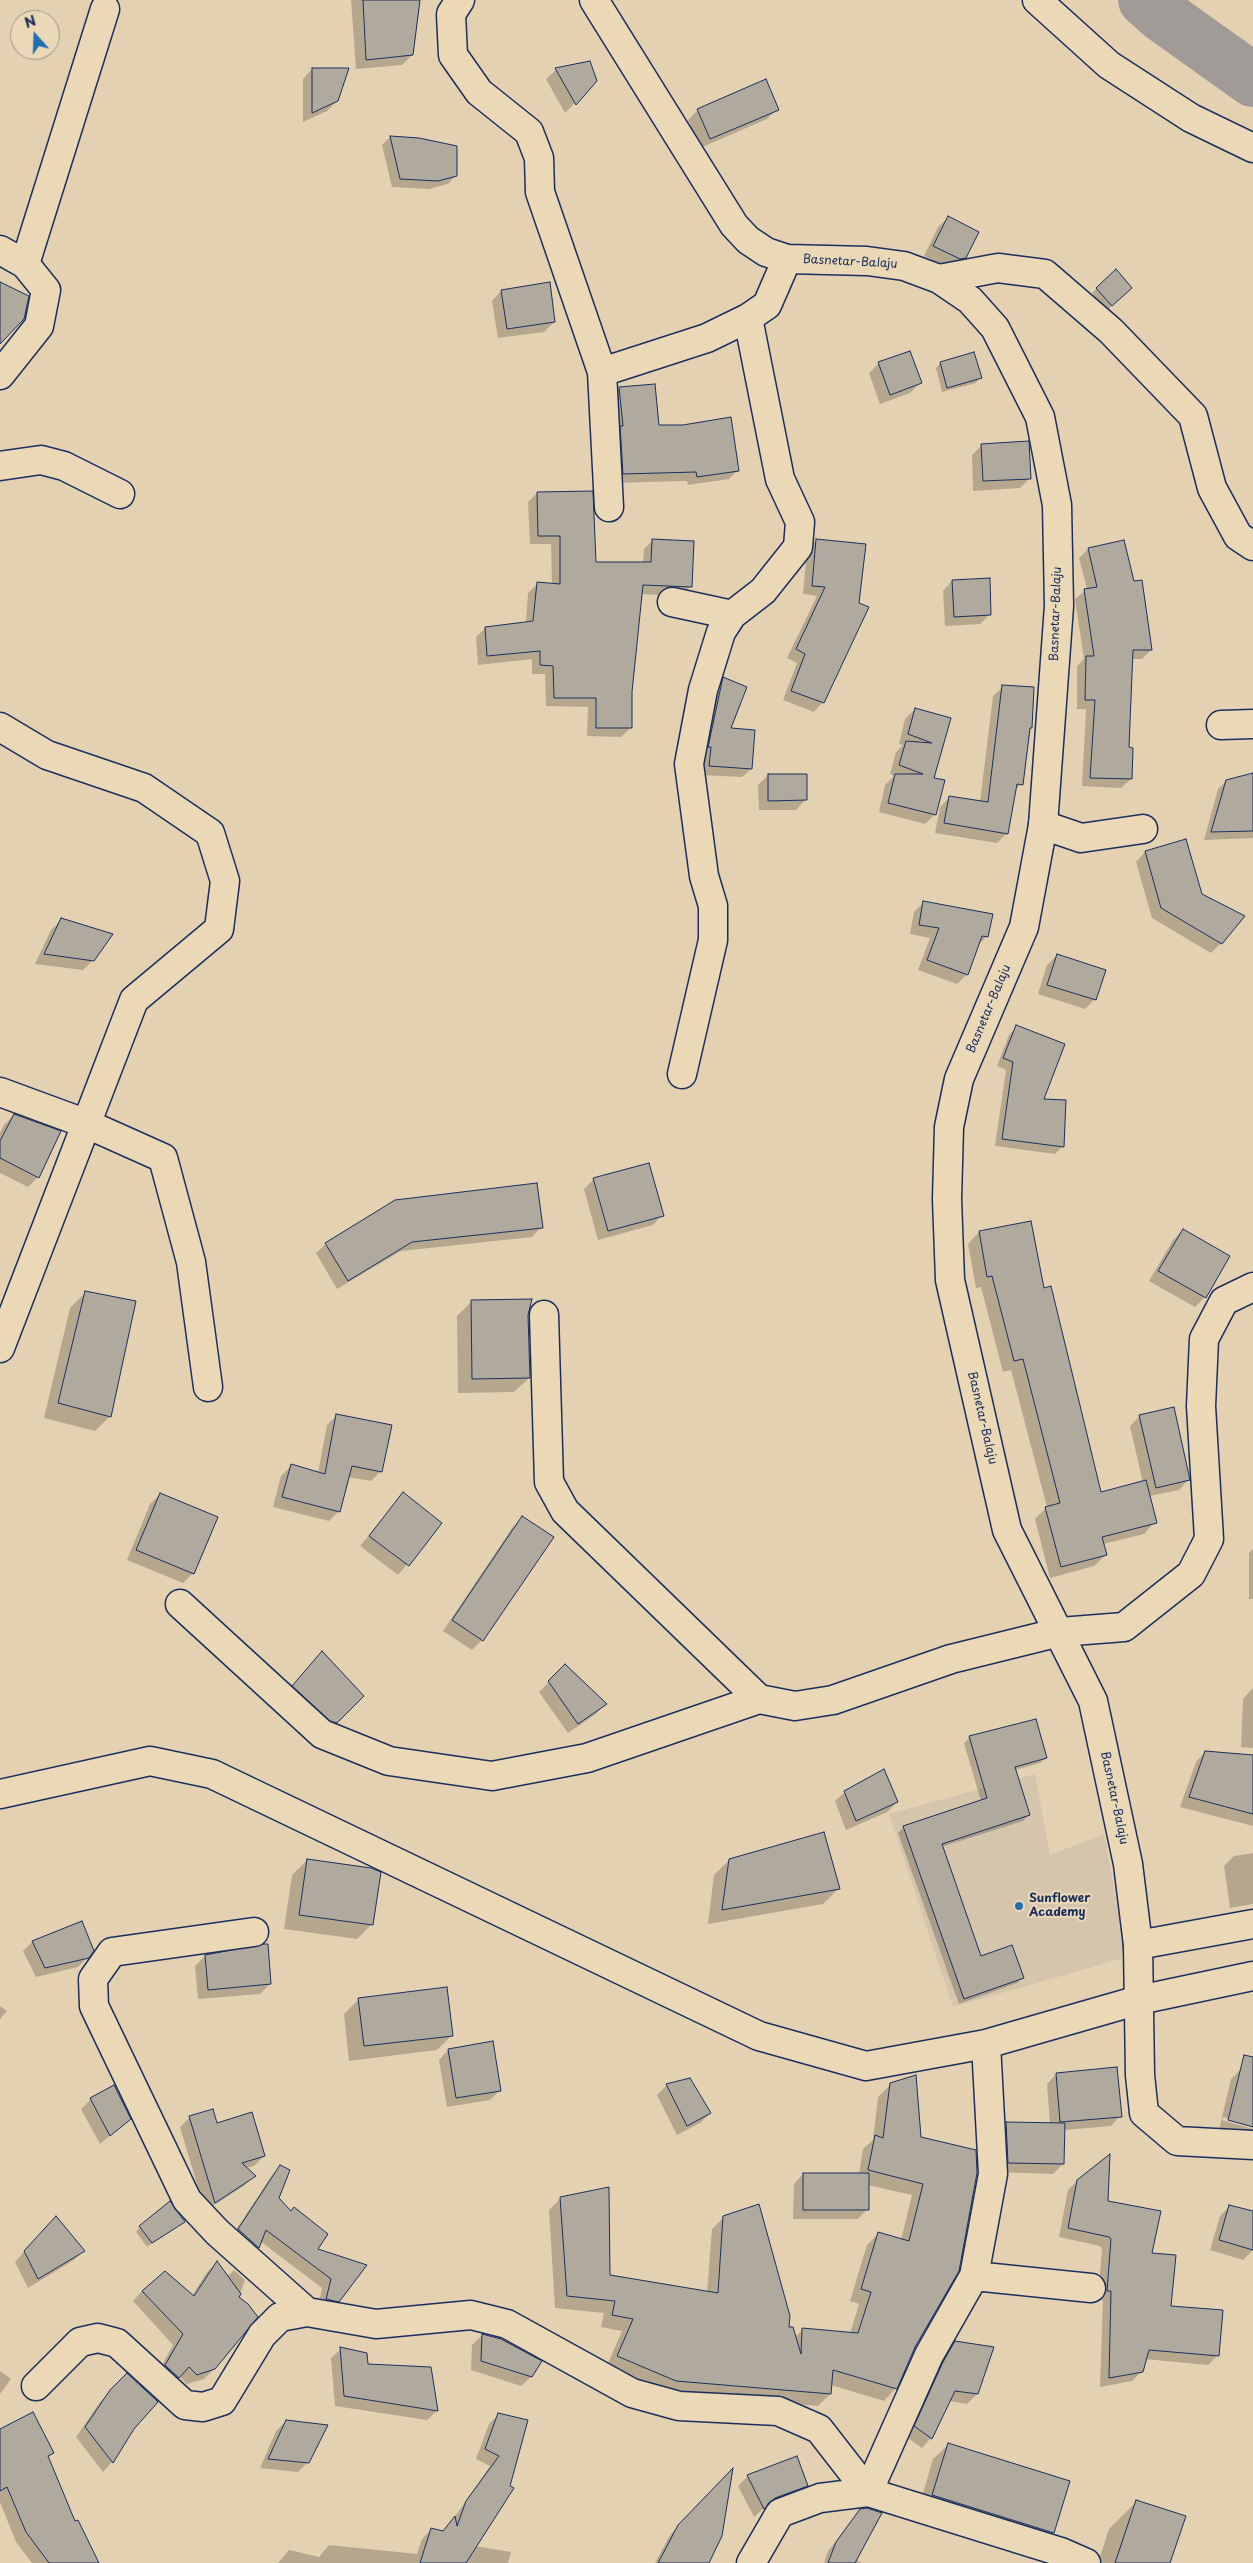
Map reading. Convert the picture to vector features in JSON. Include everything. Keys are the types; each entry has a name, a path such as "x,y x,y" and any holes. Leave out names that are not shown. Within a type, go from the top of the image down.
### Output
{"street":[{"path":"460,0 451,14 453,55 479,92 529,132 540,158 540,192 602,372 610,507"},
{"name":"Basnetar-Balaju","path":"594,0 734,225 748,240 766,252 787,259 867,261 904,266 939,279 970,300 995,328 1040,417 1057,505 1058,606 1044,825 1024,927 959,1079 949,1127 947,1198 950,1280 1007,1530 1094,1701 1128,1864 1138,1945 1140,2075 1144,2113 1177,2140 1253,2145"},
{"path":"1036,0 1109,65 1191,118 1253,148"},
{"path":"26,264 105,9"},
{"path":"0,250 26,264 46,290 39,326 0,375"},
{"path":"602,372 707,338 748,318 767,305 787,259"},
{"path":"939,279 998,268 1045,274 1111,331 1193,416 1212,488 1238,536 1253,546"},
{"path":"682,1074 713,940 713,906 704,876 689,764 703,690 721,632 732,615 763,591 798,547 800,522 780,479 748,318"},
{"path":"0,466 41,460 64,466 120,494"},
{"path":"672,602 732,615"},
{"path":"1221,725 1253,724"},
{"path":"0,727 48,755 144,788 210,833 225,881 218,928 134,1000 0,1348"},
{"path":"1044,825 1081,838 1143,829"},
{"path":"0,1092 86,1124 163,1158 192,1262 208,1387"},
{"path":"180,1604 322,1734 389,1761 492,1776 586,1758 759,1698 796,1706 833,1700 951,1659 1060,1632 1124,1627 1190,1574 1209,1539 1201,1406 1204,1339 1224,1301 1253,1287"},
{"path":"544,1314 549,1482 565,1511 759,1698"},
{"path":"0,1794 150,1761 212,1774 759,2036 866,2066 986,2044 1139,2000 1253,1976"},
{"path":"1138,1945 1253,1924"},
{"path":"254,1932 112,1952 93,1979 94,2006 187,2200 217,2232 307,2312"},
{"path":"868,2492 928,2355 974,2276 993,2174 986,2044"},
{"path":"974,2276 1091,2288"},
{"path":"36,2386 80,2342 98,2338 117,2343 185,2405 204,2407 222,2401 262,2335 280,2317 307,2312 376,2324 470,2315 507,2324 632,2393 679,2406 778,2411 819,2429 868,2492"},
{"path":"751,2563 780,2513 820,2498 868,2492 1061,2558 1086,2563"}],"shaded area":[{"name":"Sunflower Academy","path":"1035,1774 1050,1855 1104,1834 1127,1957 953,2007 889,1814"}],"building":[{"path":"363,0 420,0 413,55 366,60"},
{"path":"590,61 597,81 576,105 555,68"},
{"path":"312,68 349,68 338,101 312,113"},
{"path":"766,79 779,110 710,139 697,109"},
{"path":"390,136 419,138 457,146 457,176 438,181 400,179"},
{"path":"948,216 979,232 966,258 960,259 933,246"},
{"path":"1116,269 1132,288 1112,306 1096,288"},
{"path":"0,282 29,296 24,319 0,344"},
{"path":"550,282 555,322 507,329 501,290"},
{"path":"910,351 922,383 890,395 878,362"},
{"path":"974,352 982,378 947,388 940,362"},
{"path":"655,384 659,425 683,425 731,417 739,471 697,477 696,472 623,474 620,426 623,426 619,387"},
{"path":"1029,441 1031,479 983,481 981,444"},
{"path":"593,491 596,562 651,562 652,539 694,541 692,587 643,585 632,692 632,728 596,728 596,698 554,698 553,666 540,665 540,651 487,656 485,627 533,621 537,582 560,584 560,536 538,536 537,492"},
{"path":"816,539 866,544 859,603 869,607 824,703 791,691 805,654 796,649 825,587 812,586"},
{"path":"1124,540 1134,581 1142,580 1152,650 1133,650 1129,747 1133,748 1132,779 1090,778 1095,700 1085,700 1086,656 1094,656 1084,589 1097,587 1088,548"},
{"path":"990,578 991,615 954,617 952,580"},
{"path":"723,677 747,687 731,728 755,730 752,769 709,766 711,747 708,747"},
{"path":"1002,685 1034,687 1032,728 1030,728 1023,785 1017,784 1008,834 944,823 949,796 988,802"},
{"path":"915,708 951,718 934,778 945,780 936,815 888,803 895,774 923,774 899,765 906,741 932,743 908,734"},
{"path":"1253,773 1253,831 1211,832 1226,780"},
{"path":"768,774 807,774 807,800 768,801"},
{"path":"1186,839 1202,894 1245,916 1222,944 1161,908 1145,851"},
{"path":"923,901 993,914 988,937 982,936 968,975 927,960 939,928 919,925"},
{"path":"61,918 113,934 94,961 44,954"},
{"path":"1057,954 1106,970 1096,1000 1047,985"},
{"path":"1016,1025 1065,1044 1044,1099 1066,1100 1064,1147 1002,1139 1013,1062 1003,1058"},
{"path":"14,1114 61,1131 39,1178 0,1158 0,1141"},
{"path":"649,1163 664,1216 608,1231 593,1178"},
{"path":"537,1183 543,1228 412,1242 348,1281 325,1243 395,1200"},
{"path":"1031,1221 1044,1288 1051,1286 1101,1492 1146,1480 1157,1523 1102,1537 1107,1555 1061,1567 1045,1507 1060,1503 1023,1359 1014,1361 992,1276 987,1277 979,1231"},
{"path":"1183,1229 1230,1256 1206,1298 1158,1271"},
{"path":"85,1291 136,1301 111,1417 58,1403"},
{"path":"532,1299 528,1315 530,1378 472,1379 471,1300"},
{"path":"1174,1407 1190,1480 1156,1488 1139,1415"},
{"path":"336,1414 392,1425 382,1472 352,1466 340,1512 282,1497 291,1464 325,1474"},
{"path":"403,1492 442,1523 409,1566 369,1536"},
{"path":"160,1493 218,1517 194,1574 136,1550"},
{"path":"522,1516 554,1537 483,1641 452,1620"},
{"path":"322,1651 364,1696 337,1723 330,1721 292,1686"},
{"path":"565,1664 607,1704 578,1724 548,1681"},
{"path":"1036,1719 1047,1758 1015,1767 1030,1815 942,1844 981,1956 1012,1945 1024,1978 964,1999 903,1826 987,1798 969,1736"},
{"path":"1205,1751 1253,1755 1253,1814 1189,1797"},
{"path":"884,1769 898,1802 856,1821 844,1791"},
{"path":"824,1832 840,1889 722,1910 729,1859"},
{"path":"307,1859 371,1868 381,1872 373,1925 299,1915"},
{"path":"82,1921 94,1951 89,1958 45,1968 32,1941"},
{"path":"268,1944 271,1984 208,1990 205,1955"},
{"path":"447,1987 453,2036 364,2046 358,1998"},
{"path":"493,2041 501,2091 456,2098 448,2049"},
{"path":"1244,2055 1253,2057 1253,2127 1228,2120"},
{"path":"1117,2067 1122,2117 1060,2122 1056,2073"},
{"path":"916,2075 921,2137 976,2150 977,2173 959,2271 915,2347 897,2389 833,2370 831,2394 676,2381 617,2356 633,2319 612,2315 615,2301 567,2296 560,2197 609,2187 610,2275 718,2293 723,2216 759,2204 790,2316 789,2327 793,2327 801,2354 802,2328 858,2333 871,2292 861,2289 878,2232 909,2241 923,2184 868,2170 875,2135 883,2138 890,2083"},
{"path":"690,2078 711,2113 687,2126 666,2084"},
{"path":"114,2085 131,2119 110,2136 90,2098"},
{"path":"213,2109 217,2123 252,2112 265,2156 242,2163 256,2176 215,2203 189,2116"},
{"path":"1006,2122 1065,2123 1064,2164 1008,2163"},
{"path":"1110,2154 1108,2201 1161,2211 1152,2253 1176,2255 1171,2306 1223,2310 1219,2356 1149,2350 1143,2372 1109,2378 1111,2291 1107,2291 1111,2239 1068,2228 1077,2180"},
{"path":"280,2165 290,2170 279,2198 291,2211 294,2207 328,2234 318,2249 367,2265 339,2302 326,2299 331,2279 266,2230 259,2248 238,2229"},
{"path":"803,2173 869,2173 869,2210 803,2210"},
{"path":"170,2201 185,2222 152,2243 139,2226"},
{"path":"1229,2205 1253,2211 1253,2250 1219,2240"},
{"path":"56,2216 85,2251 38,2279 24,2251"},
{"path":"217,2261 241,2294 239,2297 248,2304 258,2317 215,2369 197,2375 189,2367 179,2378 165,2365 183,2334 142,2291 165,2271 194,2296"},
{"path":"482,2334 501,2339 542,2361 532,2377 481,2361"},
{"path":"955,2341 994,2347 978,2394 955,2391 932,2439 914,2426 943,2362"},
{"path":"340,2347 367,2353 368,2364 431,2367 438,2411 344,2396"},
{"path":"127,2373 158,2402 134,2429 113,2463 85,2427 110,2390"},
{"path":"33,2412 54,2453 48,2456 75,2521 78,2520 99,2563 49,2563 26,2532 7,2487 0,2491 0,2429"},
{"path":"498,2413 528,2420 510,2486 514,2488 466,2563 420,2563 431,2528 443,2531 455,2516 457,2526 466,2501 499,2456 485,2449"},
{"path":"286,2420 328,2425 309,2463 268,2459"},
{"path":"948,2443 1070,2481 1054,2533 932,2495"},
{"path":"797,2456 808,2486 775,2498 764,2509 747,2475"},
{"path":"733,2468 722,2536 709,2563 658,2563 678,2525"},
{"path":"1136,2500 1186,2516 1170,2563 1115,2563"},
{"path":"867,2508 882,2513 855,2563 828,2563 836,2542 860,2509"}],"waterway":[{"path":"1145,0 1162,15 1253,80"}],"place":[{"name":"Sunflower Academy","path":"1019,1906"}]}
